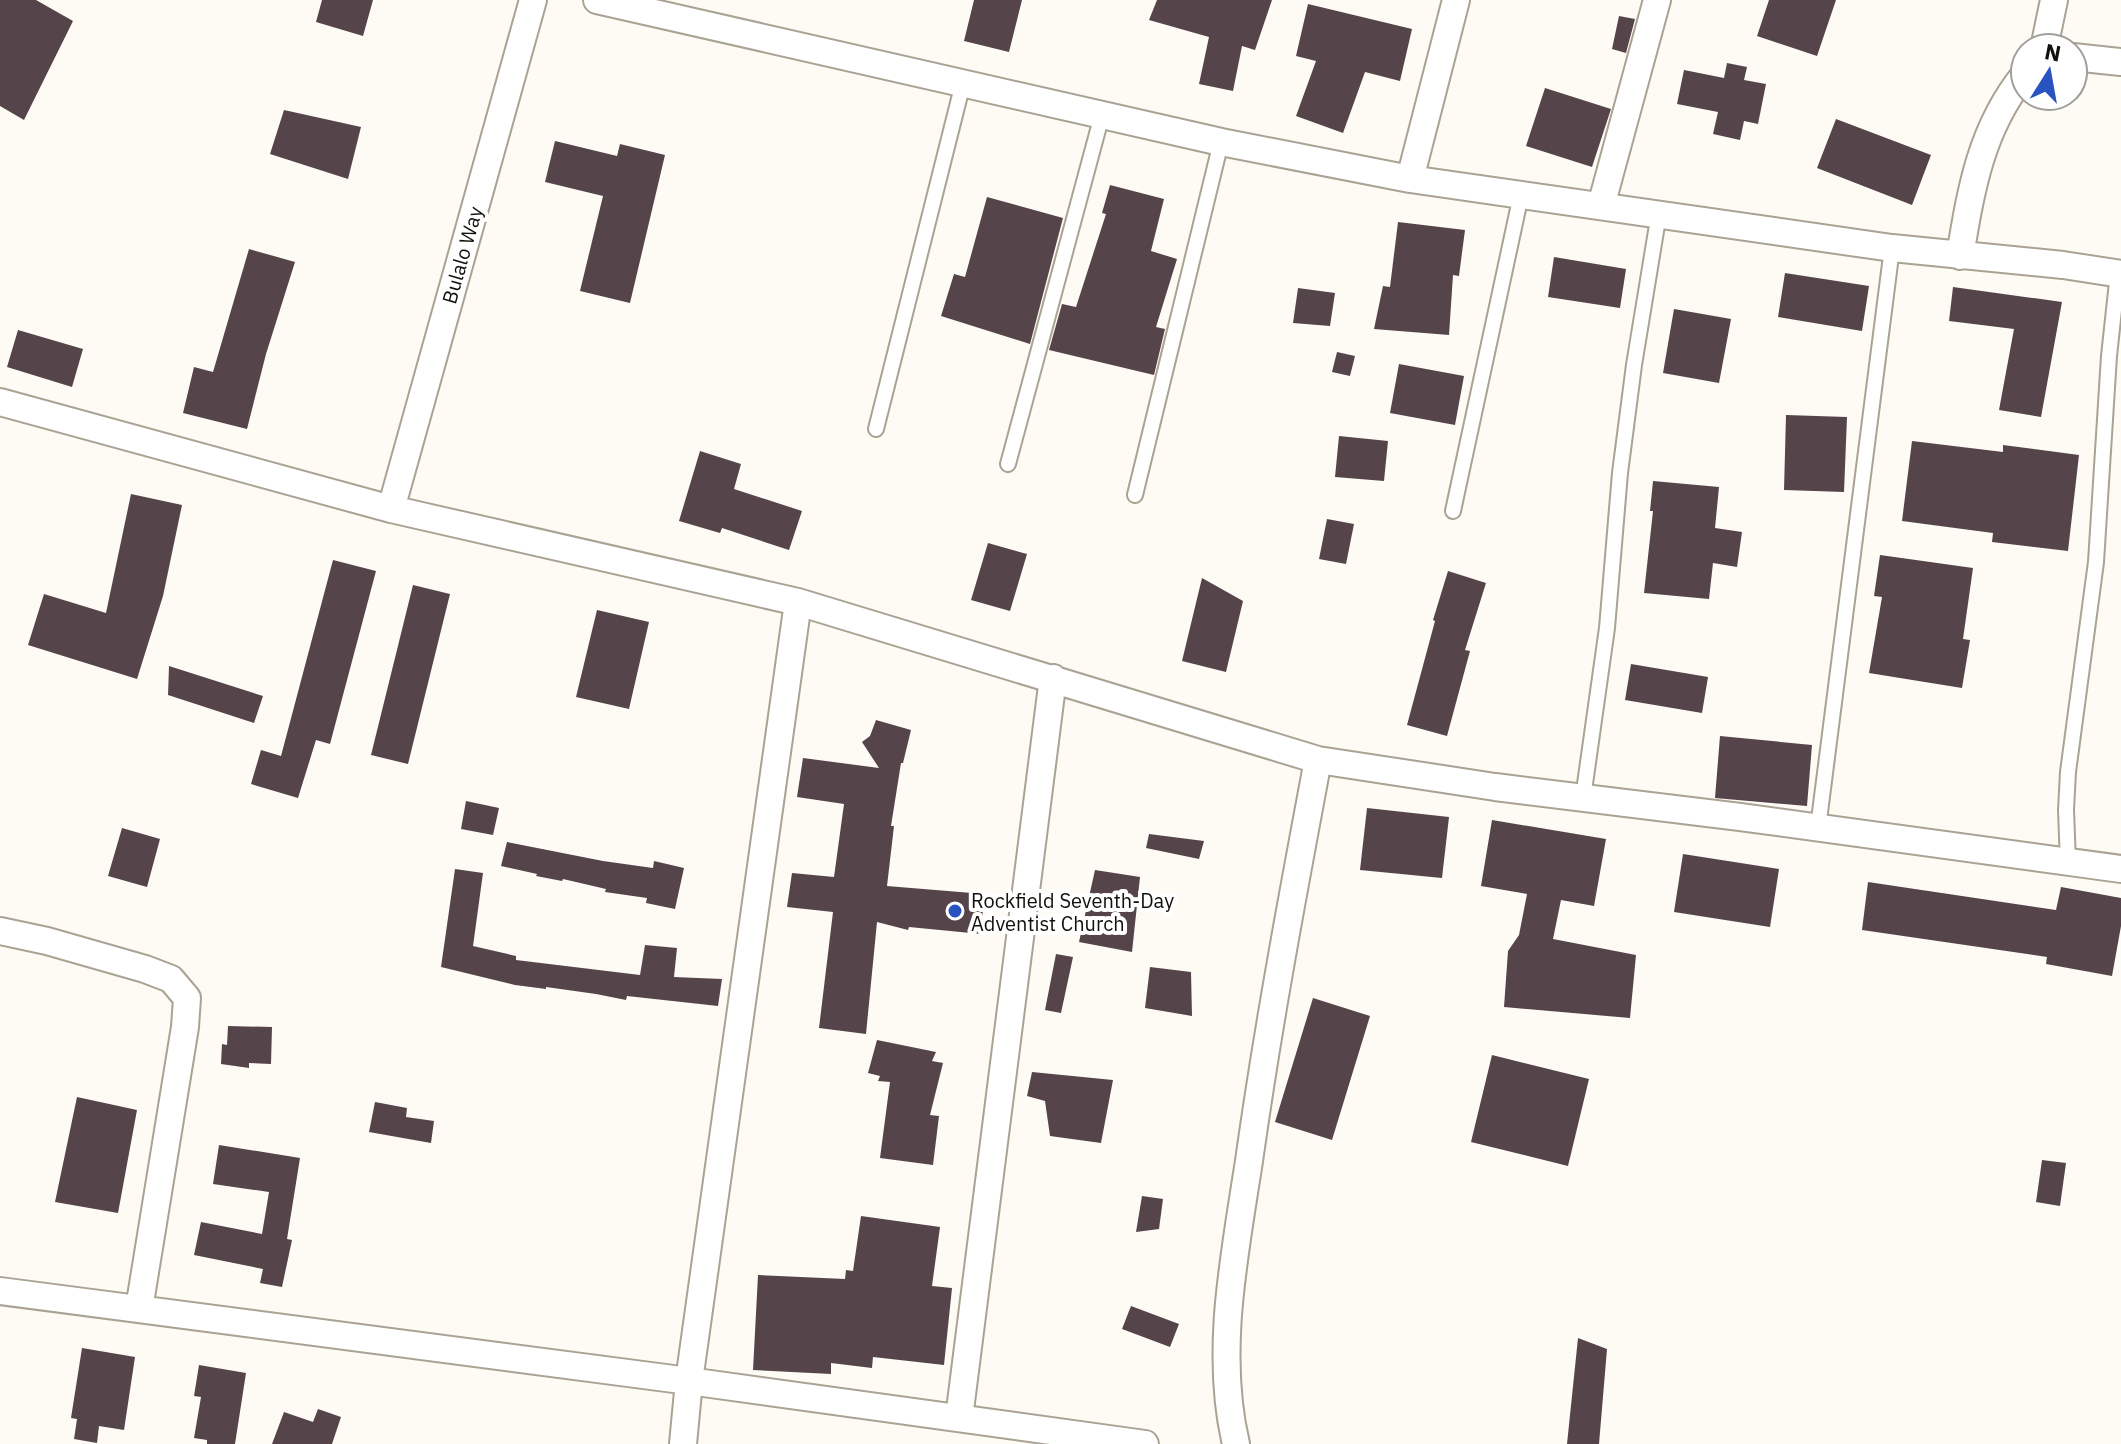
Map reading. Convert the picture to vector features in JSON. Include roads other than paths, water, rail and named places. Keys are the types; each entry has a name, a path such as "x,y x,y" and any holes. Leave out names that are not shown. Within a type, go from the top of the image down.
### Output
{"street":[{"name":"Bulalo Way","path":"391,509 533,0"},
{"path":"597,0 1221,142 1410,179 1892,248 2120,273"},
{"path":"1410,179 1456,0"},
{"path":"1601,206 1657,0"},
{"path":"2047,32 2054,0"},
{"path":"2089,59 2121,62"},
{"path":"1960,256 1971,186 1993,120 2009,97"},
{"path":"0,402 391,509 798,602 1318,760 2121,869"},
{"path":"683,1444 689,1381 798,602"},
{"path":"959,1418 1053,678"},
{"path":"1236,1444 1229,1400 1226,1342 1234,1256 1269,1020 1318,760"},
{"path":"0,931 145,969 171,979 187,998 185,1027 139,1309"},
{"path":"0,1291 1145,1444"}],"lane":[{"path":"876,429 963,83"},
{"path":"1008,464 1102,115"},
{"path":"1135,495 1221,142"},
{"path":"1453,511 1521,195"},
{"path":"1583,798 1607,628 1630,396 1659,213"},
{"path":"1818,828 1892,248"},
{"path":"2068,863 2068,772 2096,562 2109,356 2120,273"}],"place":[{"name":"Rockfield Seventh-Day Adventist Church","path":"955,911"}]}
